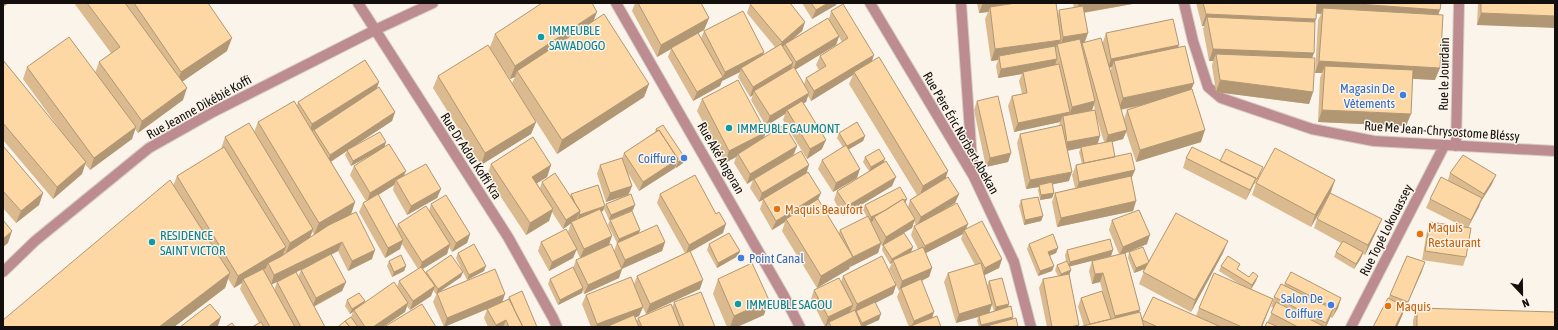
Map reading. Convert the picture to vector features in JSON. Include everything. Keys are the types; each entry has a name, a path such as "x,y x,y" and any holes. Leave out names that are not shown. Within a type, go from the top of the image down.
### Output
{"street":[{"name":"Rue Dr Adou Koffi Kra","path":"358,3 508,237 557,327"},
{"name":"Rue Jeanne Dikébié Koffi","path":"3,272 35,241 149,148 214,112 375,30 433,3"},
{"name":"Rue Aké Angoran","path":"616,3 784,296 800,327"},
{"name":"Rue Père Éric Norbert Abekan","path":"870,3 974,177 1014,262 1031,327"},
{"path":"961,3 974,177"},
{"name":"Rue Me Jean-Chrysostome Bléssy","path":"1184,3 1193,41 1208,87 1221,98 1312,129 1374,141 1555,151"},
{"name":"Rue le Jourdain","path":"1456,146 1459,3"},
{"name":"Rue Topé Lokouassey","path":"1351,327 1444,146"}],"building":[{"path":"87,3 125,3 187,88 142,121 99,62 120,47"},
{"path":"134,3 208,3 232,38 181,72"},
{"name":"IMMEUBLE SAWADOGO","path":"542,3 592,3 597,12 515,66 495,34"},
{"path":"638,3 701,3 709,18 661,45"},
{"path":"790,3 805,22 782,42 750,4"},
{"path":"811,3 828,3 816,10"},
{"path":"1016,3 1056,3 1061,40 995,49 990,7"},
{"path":"1203,3 1317,3 1316,19 1206,14"},
{"path":"1344,3 1441,3 1440,10"},
{"path":"1481,3 1555,3 1555,16 1481,13"},
{"path":"843,4 874,55 814,91 806,78 826,66 820,56 848,38 831,11"},
{"path":"1083,6 1088,33 1063,37 1059,10"},
{"path":"1323,8 1443,15 1440,68 1319,61"},
{"path":"743,11 764,52 725,72 704,31"},
{"path":"604,14 649,84 562,140 517,71"},
{"path":"1207,17 1315,22 1314,53 1213,49"},
{"path":"828,18 839,36 796,62 785,44"},
{"path":"1173,19 1179,45 1111,59 1106,33"},
{"path":"698,33 723,77 697,92 671,48"},
{"path":"69,37 136,127 94,158 27,67"},
{"path":"1101,38 1127,130 1108,135 1082,43"},
{"path":"1080,39 1095,101 1072,107 1057,44"},
{"path":"781,44 793,63 753,87 741,68"},
{"path":"488,45 536,122 485,153 438,76"},
{"path":"1055,46 1057,59 1001,69 999,56"},
{"path":"1185,46 1194,83 1123,98 1114,61"},
{"path":"1216,54 1315,58 1313,92 1220,80"},
{"path":"879,57 948,171 923,186 854,72"},
{"path":"3,60 86,162 57,187 3,123"},
{"path":"365,60 379,82 312,124 298,102"},
{"path":"1059,64 1070,112 1018,123 1012,96 1027,93 1023,72"},
{"path":"1325,66 1413,70 1411,114 1322,110"},
{"path":"794,67 809,93 770,116 754,91"},
{"name":"IMMEUBLE GAUMONT","path":"738,80 766,132 729,151 702,99"},
{"path":"379,87 395,112 330,155 314,130"},
{"path":"1192,89 1205,130 1140,150 1127,110"},
{"path":"998,96 1011,153 990,158 977,101"},
{"path":"294,101 355,202 319,223 258,122"},
{"path":"802,101 826,140 810,149 787,110"},
{"path":"1095,110 1100,136 1067,142 1063,116"},
{"path":"857,122 865,136 847,146 839,133"},
{"path":"249,123 313,229 290,243 225,137"},
{"path":"663,125 685,158 678,162 678,159 659,130 657,131 656,129"},
{"path":"784,125 797,146 750,174 738,154"},
{"path":"1062,125 1072,172 1030,180 1020,134"},
{"path":"659,130 678,159 643,182 624,153"},
{"path":"380,132 386,142 353,161 347,150"},
{"path":"533,137 551,165 532,177 553,209 530,223 491,164"},
{"path":"1112,141 1115,157 1084,163 1081,147"},
{"path":"389,144 406,171 370,193 354,166"},
{"path":"846,145 860,169 836,183 822,160"},
{"path":"3,146 43,193 21,211 3,191"},
{"path":"224,147 286,247 238,276 177,176"},
{"path":"1192,147 1256,178 1250,190 1186,158"},
{"path":"1275,148 1335,180 1315,215 1256,183"},
{"path":"879,149 885,159 871,167 865,157"},
{"path":"1226,149 1263,167 1257,179 1220,161"},
{"path":"801,151 809,165 762,193 754,179"},
{"path":"1131,153 1135,170 1079,182 1076,165"},
{"path":"1463,155 1496,175 1484,194 1450,173"},
{"path":"622,158 632,186 610,193 600,165"},
{"path":"886,161 896,177 847,206 837,191"},
{"path":"426,164 441,189 411,206 396,180"},
{"path":"808,172 821,193 776,221 763,199"},
{"path":"555,173 580,211 566,220 542,182"},
{"path":"695,175 716,214 719,212 726,224 689,245 660,194"},
{"path":"1131,176 1136,201 1061,218 1055,193"},
{"path":"948,177 959,194 921,217 910,200"},
{"path":"1441,177 1482,198 1471,220 1430,199"},
{"name":"RESIDENCE SAINT VICTOR","path":"170,180 230,273 159,327 3,327 3,320"},
{"path":"1052,182 1054,193 1041,195 1039,185"},
{"path":"598,185 605,206 579,215 580,211 571,194"},
{"path":"900,187 907,199 903,199 886,210 871,217 865,205"},
{"path":"1330,193 1382,219 1368,245 1317,219"},
{"path":"378,194 403,240 388,248 363,203"},
{"path":"631,194 635,205 611,215 606,204"},
{"path":"446,195 470,234 456,243 431,204"},
{"path":"1038,197 1043,216 1025,220 1021,200"},
{"path":"818,199 853,257 821,276 786,219"},
{"path":"903,199 915,219 886,237 874,217"},
{"path":"957,203 968,224 925,246 914,226"},
{"path":"426,206 450,244 422,262 398,224"},
{"path":"600,209 612,236 584,249 571,222"},
{"path":"1139,210 1150,235 1123,247 1112,220"},
{"path":"632,211 640,230 619,239 610,220"},
{"path":"356,212 375,250 352,261 342,242 274,275 268,263 280,257 329,225"},
{"path":"1176,213 1228,241 1195,300 1143,272"},
{"path":"868,216 881,243 853,257 840,230"},
{"path":"3,220 12,231 3,239"},
{"path":"982,221 1002,259 985,268 964,230"},
{"path":"1430,222 1471,228 1466,257 1425,251"},
{"path":"657,225 665,242 625,260 617,243"},
{"path":"566,229 577,249 552,262 541,242"},
{"path":"729,233 740,251 718,263 709,244"},
{"path":"904,233 913,247 892,259 883,245"},
{"path":"1053,234 1058,248 1048,252 1054,266 1040,271 1029,244"},
{"path":"1110,239 1113,250 1070,262 1067,250"},
{"path":"1343,241 1363,252 1356,264 1336,252"},
{"path":"474,244 486,266 469,275 458,253"},
{"path":"611,244 622,269 588,285 576,260"},
{"path":"923,247 932,268 902,281 893,260"},
{"path":"1143,247 1149,262 1136,268 1129,252"},
{"path":"690,251 703,280 650,304 637,276"},
{"path":"1125,253 1140,310 1115,316 1103,273 1095,274 1092,261"},
{"path":"331,254 346,282 316,298 301,270"},
{"path":"401,255 406,266 394,272 389,261"},
{"path":"451,255 463,272 438,289 426,272"},
{"path":"882,256 896,285 857,304 843,276"},
{"path":"1228,256 1240,264 1237,269 1249,277 1253,272 1258,276 1252,285 1221,266"},
{"path":"1407,256 1425,262 1408,302 1390,295"},
{"path":"1067,261 1071,270 1061,274 1057,265"},
{"path":"752,263 769,300 734,316 718,279"},
{"path":"981,263 992,304 959,314 948,273"},
{"path":"421,267 435,286 413,301 399,281"},
{"path":"573,267 583,288 560,300 550,279"},
{"path":"263,269 295,327 270,327 243,279"},
{"path":"495,269 505,294 447,318 437,293"},
{"path":"296,272 325,327 301,327 277,282"},
{"path":"1291,272 1341,298 1336,309 1285,283"},
{"path":"1214,273 1273,299 1261,327 1242,327 1199,308"},
{"path":"1069,274 1079,325 1070,327 1052,327 1043,279"},
{"path":"631,277 643,307 597,324 586,295"},
{"path":"839,278 853,305 828,317 814,290"},
{"path":"1002,278 1009,304 996,307 989,281"},
{"path":"921,279 934,312 914,321 901,288"},
{"path":"394,282 408,303 373,327 365,327 354,310"},
{"path":"1281,284 1333,309 1326,323 1274,297"},
{"path":"522,291 537,327 523,327 509,297"},
{"path":"1102,291 1111,319 1090,324 1081,298"},
{"path":"701,292 715,327 684,327 674,302"},
{"path":"359,293 365,301 352,309 347,300"},
{"path":"1153,297 1221,327 1158,327 1142,320"},
{"path":"1388,298 1405,307 1395,327 1373,327"},
{"path":"509,299 523,327 509,327 506,320 496,325 487,309"},
{"path":"875,302 881,314 862,323 856,311"},
{"path":"1276,302 1325,327 1298,327 1271,313"},
{"path":"210,304 221,317 208,327 180,327"},
{"path":"422,304 436,327 384,327"},
{"path":"671,304 680,327 642,327 638,318"},
{"path":"1011,306 1013,317 981,325 979,316"},
{"path":"1417,308 1555,312 1555,327 1417,327"},
{"path":"855,310 862,327 831,327 829,322"},
{"path":"1140,312 1144,327 1079,327"},
{"path":"634,315 639,327 606,327"},
{"path":"937,316 941,327 908,327"},
{"path":"351,317 358,327 350,327 345,321"},
{"path":"1016,318 1018,327 983,327"},
{"path":"345,321 350,327 338,327"},
{"path":"261,322 264,327 252,327"},
{"path":"1267,322 1278,327 1265,327"},
{"path":"232,323 235,327 226,327"}],"place":[{"name":"IMMEUBLE SAWADOGO","path":"541,37"},
{"name":"Magasin De Vêtements","path":"1403,95"},
{"name":"IMMEUBLE GAUMONT","path":"729,128"},
{"name":"Coiffure","path":"684,158"},
{"name":"Maquis Beaufort","path":"777,209"},
{"name":"Maquis Restaurant","path":"1420,234"},
{"name":"RESIDENCE SAINT VICTOR","path":"152,242"},
{"name":"Point Canal","path":"741,258"},
{"name":"IMMEUBLE SAGOU","path":"738,304"},
{"name":"Salon De Coiffure","path":"1331,305"},
{"name":"Maquis","path":"1388,306"}]}
